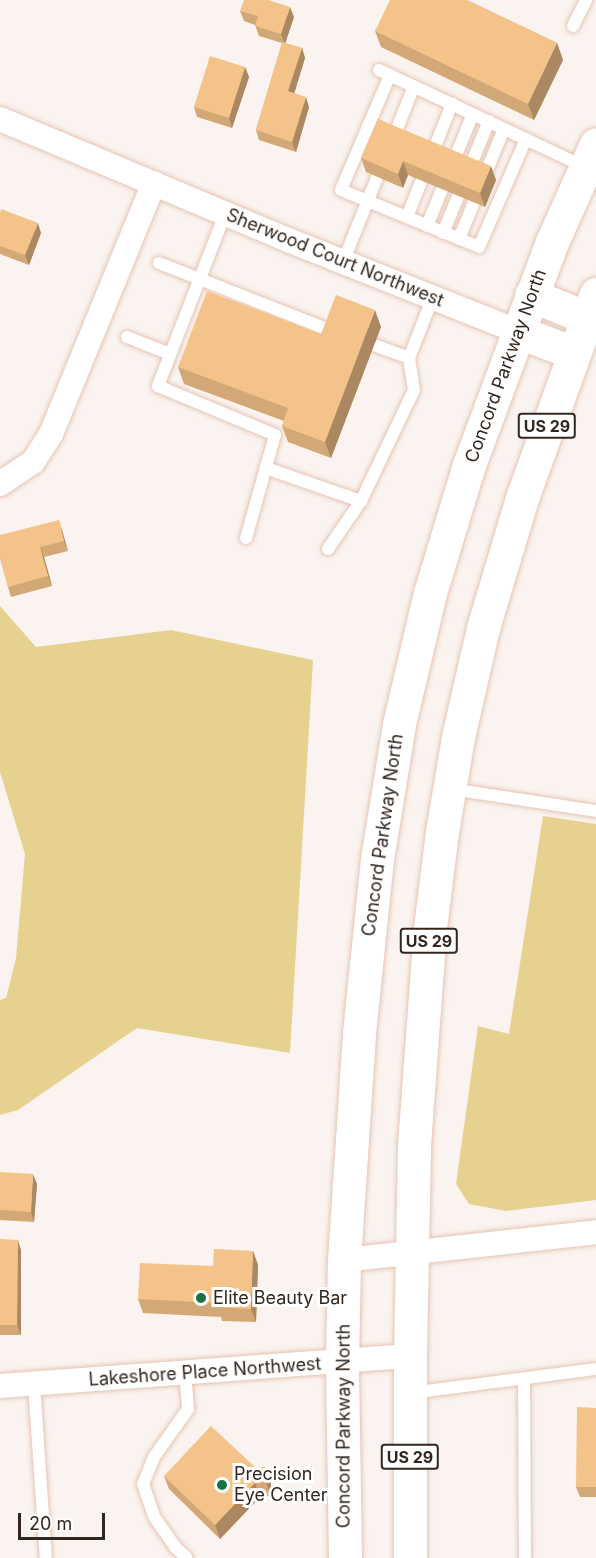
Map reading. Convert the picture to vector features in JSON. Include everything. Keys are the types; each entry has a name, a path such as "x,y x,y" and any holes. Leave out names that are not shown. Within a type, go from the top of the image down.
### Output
{"highway":[{"name":"Concord Parkway North","path":"345,1558 342,1362 344,1260 359,1033 372,905 399,724 430,593 470,465 531,295 591,156"},
{"path":"531,295 591,306"},
{"name":"US 29","path":"410,1558 410,1356 414,1144 430,928 449,789 483,628 522,498 591,306"},
{"path":"517,331 573,352"}],"street":[{"name":"Sherwood Court Northwest","path":"0,119 225,214 517,331"},
{"path":"0,484 33,462 51,434 154,183"},
{"path":"344,1260 596,1232"},
{"name":"Lakeshore Place Northwest","path":"0,1386 410,1356"}],"lane":[{"path":"573,26 586,0"},
{"path":"526,139 479,247 341,190 385,72 526,139 591,156"},
{"path":"344,262 414,86"},
{"path":"407,217 452,104"},
{"path":"427,226 473,114"},
{"path":"444,233 489,121"},
{"path":"459,239 504,129"},
{"path":"225,214 158,387 275,435 246,538"},
{"path":"159,263 334,332"},
{"path":"328,549 361,501 414,390 409,358 433,297"},
{"path":"127,337 170,354"},
{"path":"374,345 409,358"},
{"path":"266,468 361,501"},
{"path":"449,789 596,811"},
{"path":"410,1394 596,1369"},
{"path":"186,1373 188,1409 154,1457 143,1484 155,1518 175,1547 187,1558"},
{"path":"524,1379 525,1558"},
{"path":"34,1384 46,1558"}],"shaded area":[{"path":"0,606 36,647 171,630 313,660 290,1053 137,1028 18,1110 0,1115 0,1000 6,998 16,958 25,854 0,772"},
{"path":"543,816 596,824 596,1200 506,1211 469,1204 456,1184 478,1026 509,1034"}],"building":[{"path":"244,0 268,0 290,7 281,34 255,26 258,16 240,11"},
{"path":"390,0 467,0 557,43 528,104 375,31"},
{"path":"282,42 302,48 288,91 306,97 292,142 256,130"},
{"path":"210,56 245,67 229,118 194,107"},
{"path":"378,119 491,166 480,193 403,161 398,174 361,158"},
{"path":"1,209 38,223 25,255 0,246"},
{"path":"207,291 321,334 336,295 375,310 325,442 282,426 288,408 178,367"},
{"path":"59,520 64,541 40,547 48,576 8,587 0,558 0,535"},
{"path":"0,1172 33,1174 31,1212 0,1210"},
{"path":"0,1239 18,1240 17,1325 0,1325"},
{"path":"214,1249 253,1251 251,1309 217,1307 217,1303 138,1299 140,1263 213,1266"},
{"path":"577,1407 596,1408 596,1487 576,1487"},
{"name":"Precision Eye Center","path":"211,1426 255,1467 266,1467 266,1482 255,1483 215,1525 164,1476"}],"place":[{"name":"Elite Beauty Bar","path":"201,1298"},
{"name":"Precision Eye Center","path":"222,1485"}]}
